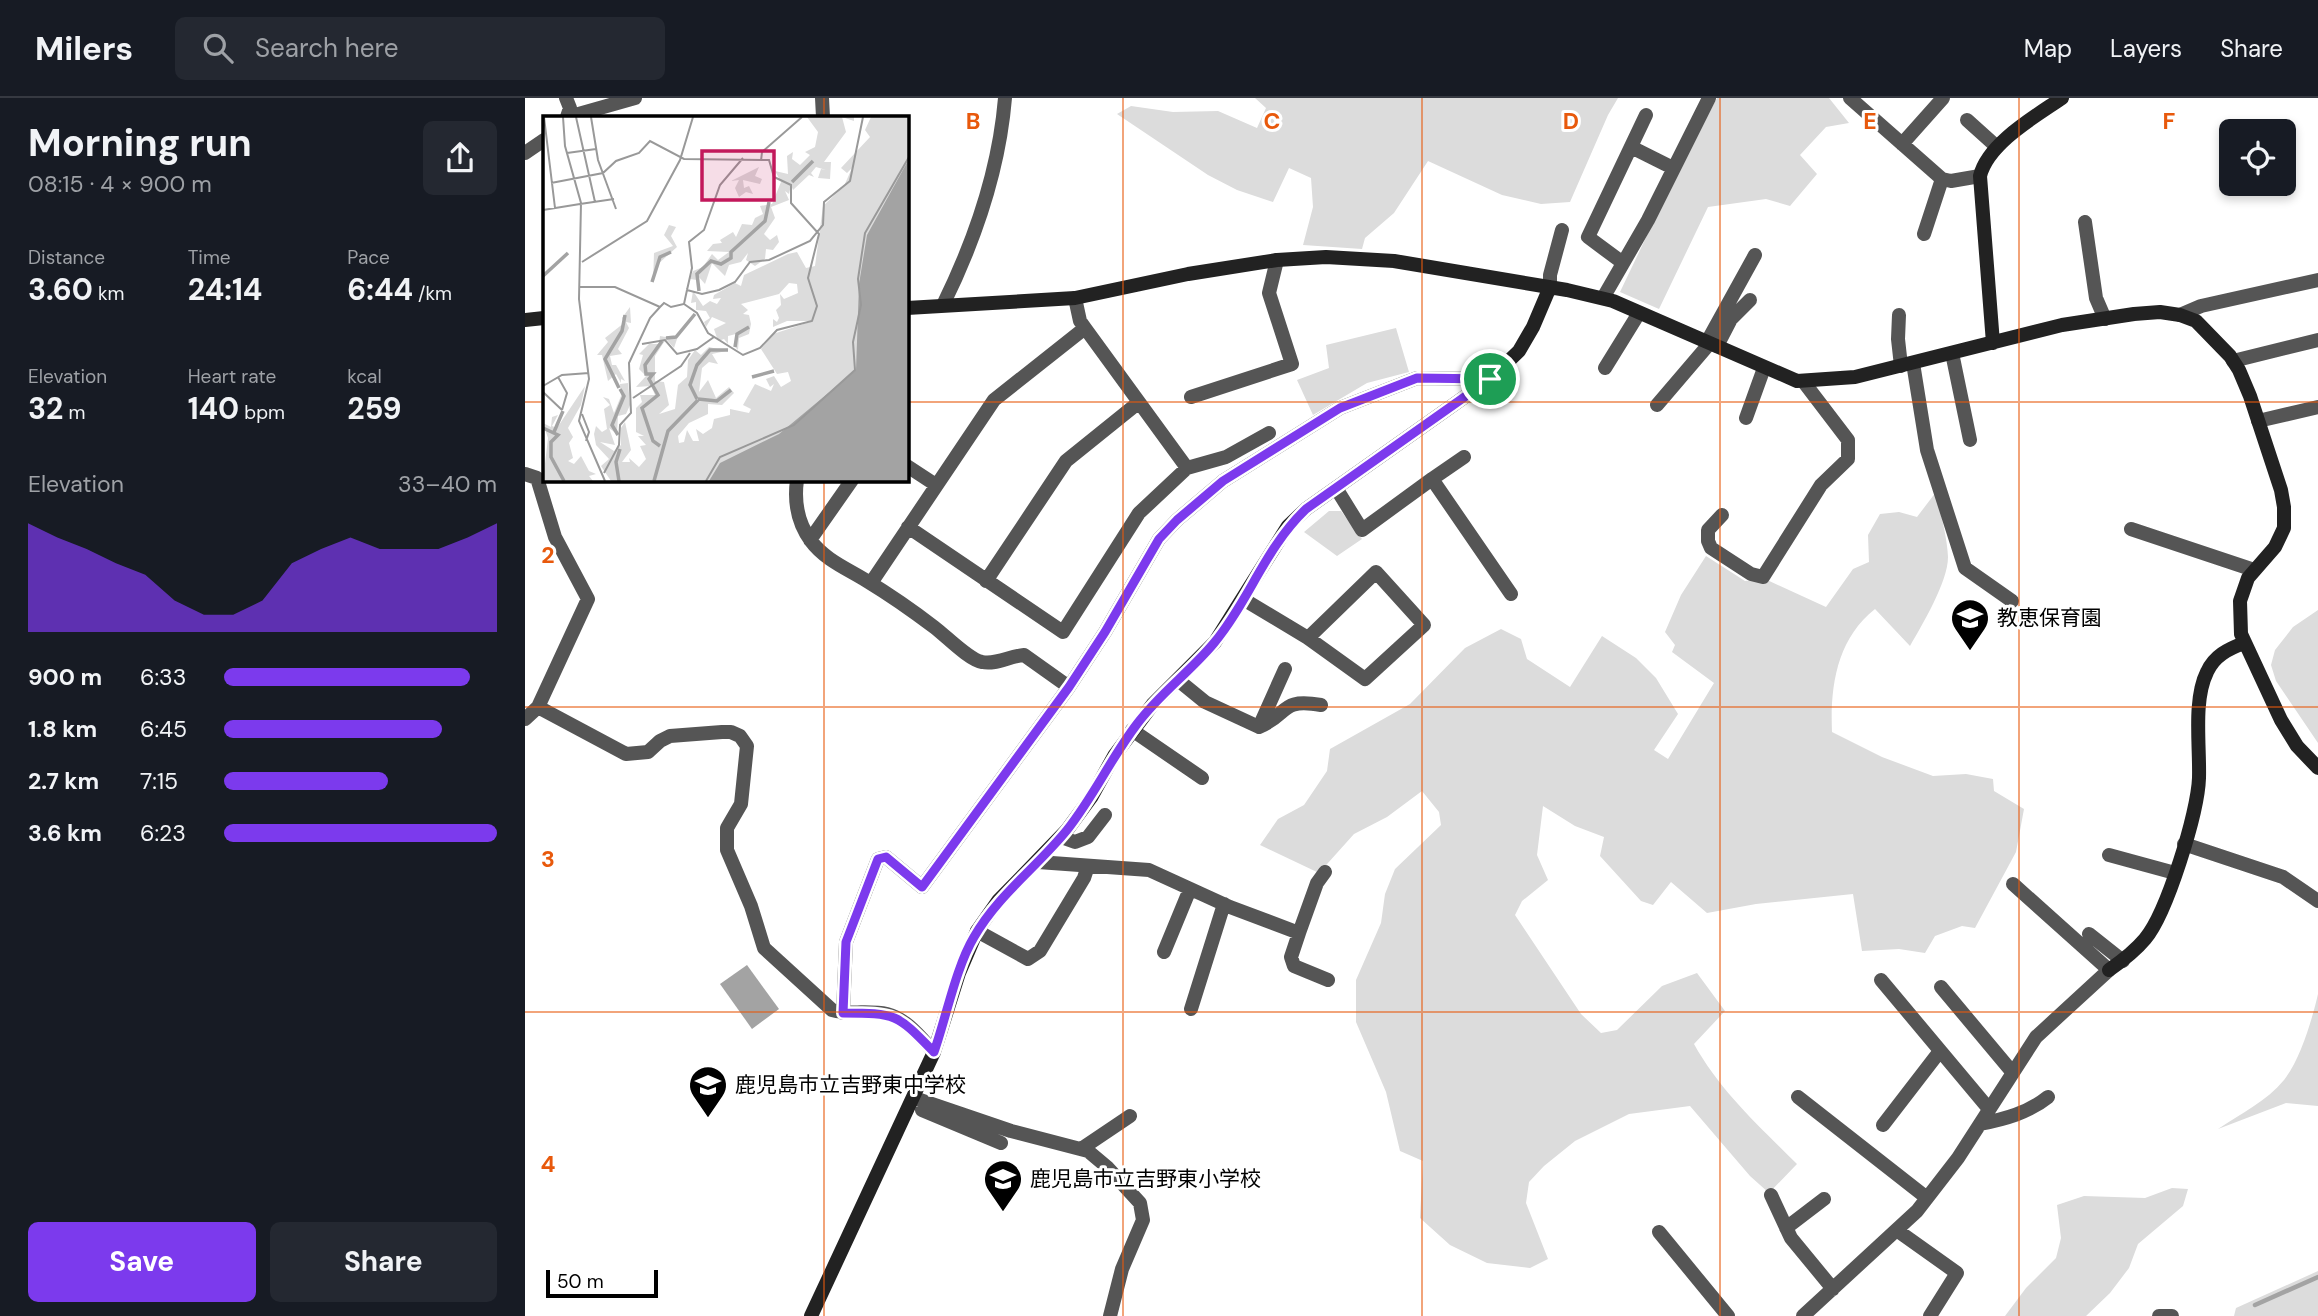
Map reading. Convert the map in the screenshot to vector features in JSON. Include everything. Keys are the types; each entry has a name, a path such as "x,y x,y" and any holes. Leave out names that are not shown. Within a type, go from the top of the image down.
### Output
{"street":[{"path":"566,98 570,108 568,116"},
{"path":"572,116 635,98"},
{"path":"822,98 823,116"},
{"path":"943,305 967,257 988,194 1005,98"},
{"path":"1603,298 1648,220 1709,98"},
{"path":"1850,98 1942,179 1951,181 1980,176"},
{"path":"1902,144 1943,98"},
{"path":"1993,343 1980,176 1982,168 2003,140 2062,98"},
{"path":"1623,262 1588,237 1646,115"},
{"path":"1967,120 1997,147"},
{"path":"525,153 543,141"},
{"path":"1631,147 1672,168"},
{"path":"1924,234 1942,179"},
{"path":"2085,222 2097,298 2105,319"},
{"path":"811,1316 934,1052 959,973 977,931 998,901 1061,837 1092,796 1132,730 1153,704 1215,642 1288,526 1306,509 1490,379 1519,351 1534,327 1550,288 1550,275 1562,230"},
{"path":"1711,344 1755,255"},
{"path":"908,308 1075,298 1188,274 1277,260 1326,257 1394,261 1603,298 1797,381 1855,377 2062,325 2160,312 2180,315 2196,321 2233,361 2250,396 2258,421 2284,507 2284,528 2274,547 2248,578 2240,601 2241,634 2281,720 2297,746 2318,768"},
{"path":"1191,397 1292,364 1269,293 1277,260"},
{"path":"2180,315 2201,306 2318,279"},
{"path":"1075,298 1080,321 1187,468"},
{"path":"1657,405 1750,300"},
{"path":"1605,368 1639,313"},
{"path":"1899,315 1898,339 1907,365 1927,450 1965,568 2012,601"},
{"path":"525,320 543,318"},
{"path":"871,583 994,400 1085,328"},
{"path":"2233,361 2318,340"},
{"path":"1952,353 1970,440"},
{"path":"1746,418 1764,368"},
{"path":"843,1013 846,942 878,859 886,857 922,887 1069,687 1105,632 1159,539 1177,520 1223,481 1340,408 1417,378 1490,379"},
{"path":"1722,515 1708,530 1711,548 1751,574 1763,577 1821,485 1848,458 1849,440 1803,381"},
{"path":"986,581 1066,461 1138,403"},
{"path":"2258,421 2318,407"},
{"path":"908,527 1063,632 1139,513 1187,468 1226,457 1269,433"},
{"path":"1336,488 1362,530 1464,457"},
{"path":"908,467 936,485"},
{"path":"525,474 537,478 555,537 588,599 538,707 525,719"},
{"path":"1432,479 1511,594"},
{"path":"797,481 797,513 810,540 826,557 871,583 979,662 994,663 1012,656 1024,655 1069,687"},
{"path":"810,540 851,481"},
{"path":"2131,529 2254,570"},
{"path":"1243,599 1308,638 1365,679 1424,625 1376,572 1308,638"},
{"path":"1803,1316 1898,1231 1927,1198 1958,1158 2036,1037 2146,938 2166,903 2199,781 2200,693 2215,659 2227,649 2244,643"},
{"path":"1259,727 1285,669"},
{"path":"1178,680 1205,702 1259,727 1292,703 1321,705"},
{"path":"538,707 626,754 648,752 660,741 670,737 722,732 740,736 747,746 747,762 741,804 727,828 727,850 751,905 764,948 832,1010 843,1013 887,1014 904,1021 934,1052"},
{"path":"1132,730 1202,778"},
{"path":"1061,837 1075,842 1088,837 1105,814"},
{"path":"2184,844 2283,877 2318,901"},
{"path":"2109,855 2175,873"},
{"path":"1038,862 1149,870 1224,904 1299,933"},
{"path":"977,931 1028,959 1040,951 1084,878 1088,866"},
{"path":"1325,872 1317,883 1291,957 1294,966 1328,980"},
{"path":"2013,884 2109,970"},
{"path":"1164,952 1190,889"},
{"path":"1191,1009 1224,904"},
{"path":"2089,934 2123,961"},
{"path":"1881,980 1989,1109"},
{"path":"1941,987 2013,1073"},
{"path":"1883,1125 1940,1051"},
{"path":"1798,1097 1927,1198"},
{"path":"1980,1124 2005,1119 2036,1106 2048,1097"},
{"path":"912,1102 1000,1143"},
{"path":"912,1102 1088,1151 1107,1167 1140,1203 1143,1220 1135,1244 1122,1269 1110,1316"},
{"path":"1080,1149 1130,1116"},
{"path":"1771,1195 1791,1238 1833,1289"},
{"path":"1786,1228 1824,1199"},
{"path":"1898,1231 1957,1273 1930,1316"},
{"path":"1659,1232 1728,1316"},
{"path":"2159,1316 2172,1316"}],"shaded area":[{"path":"1255,98 1618,98 1570,202 1541,204 1502,195 1428,161 1394,213 1365,238 1362,249 1303,245 1313,207 1311,178 1289,168 1273,202 1237,190 1208,175 1117,114 1131,106 1173,112 1218,111 1257,128 1266,108"},
{"path":"1717,98 1829,98 1849,123 1826,127 1800,155 1817,174 1790,206 1766,199 1708,207 1659,309 1620,292 1683,160"},
{"path":"1396,328 1409,372 1367,383 1313,415 1297,380 1329,368 1326,345"},
{"path":"1936,492 1948,557 1939,591 1910,646 1875,609 1852,634 1844,649 1835,681 1832,732 1882,757 1933,776 1966,774 1993,779 1994,791 2024,809 2016,852 1975,928 1962,926 1935,936 1925,953 1899,949 1862,951 1853,894 1756,904 1707,913 1671,882 1653,905 1641,901 1600,856 1604,837 1575,826 1543,806 1537,855 1548,880 1522,901 1515,915 1581,1014 1601,1033 1617,1030 1662,986 1697,973 1725,1011 1694,1044 1728,1093 1797,1164 1769,1193 1750,1176 1690,1106 1629,1114 1575,1141 1529,1182 1526,1203 1548,1259 1530,1268 1487,1263 1450,1245 1420,1218 1423,1161 1400,1151 1386,1092 1356,1022 1356,980 1381,923 1385,894 1395,869 1441,825 1439,812 1422,791 1387,817 1354,834 1319,873 1260,845 1278,819 1304,805 1327,771 1330,749 1410,704 1465,648 1501,629 1521,639 1527,659 1570,687 1602,636 1636,658 1656,678 1678,714 1654,750 1668,759 1714,683 1672,652 1675,645 1665,632 1681,595 1706,556 1745,581 1765,579 1826,607 1853,569 1869,562 1868,535 1880,514 1899,512 1917,517"},
{"path":"1329,511 1341,511 1362,539 1337,556 1304,532"},
{"path":"2318,610 2318,743 2276,681 2271,665 2275,650 2293,627"},
{"path":"747,965 779,1009 752,1029 720,984"},
{"path":"2318,994 2318,1106 2286,1103 2218,1129 2261,1101 2277,1088 2290,1072 2309,1027"},
{"path":"2172,1188 2188,1189 2183,1206 2138,1244 2129,1268 2110,1293 2086,1316 2005,1316 2026,1288 2056,1258 2061,1238 2057,1205 2084,1196 2145,1198"},
{"path":"2318,1271 2318,1316 2234,1316 2236,1308"}],"waterway":[{"path":"2255,1305 2318,1277"}],"place":[{"name":"教恵保育園","path":"1970,652"},
{"name":"鹿児島市立吉野東中学校","path":"708,1119"},
{"name":"鹿児島市立吉野東小学校","path":"1003,1213"}],"route":[{"path":"1417,378 1490,379 1306,509 1288,526 1215,642 1137,723 1092,796 1067,830 998,901 987,916 972,941 959,973 934,1052 904,1021 887,1014 843,1013 846,942 878,859 886,857 922,887 1069,687 1105,632 1159,539 1177,520 1223,481 1340,408 1417,378"}]}
